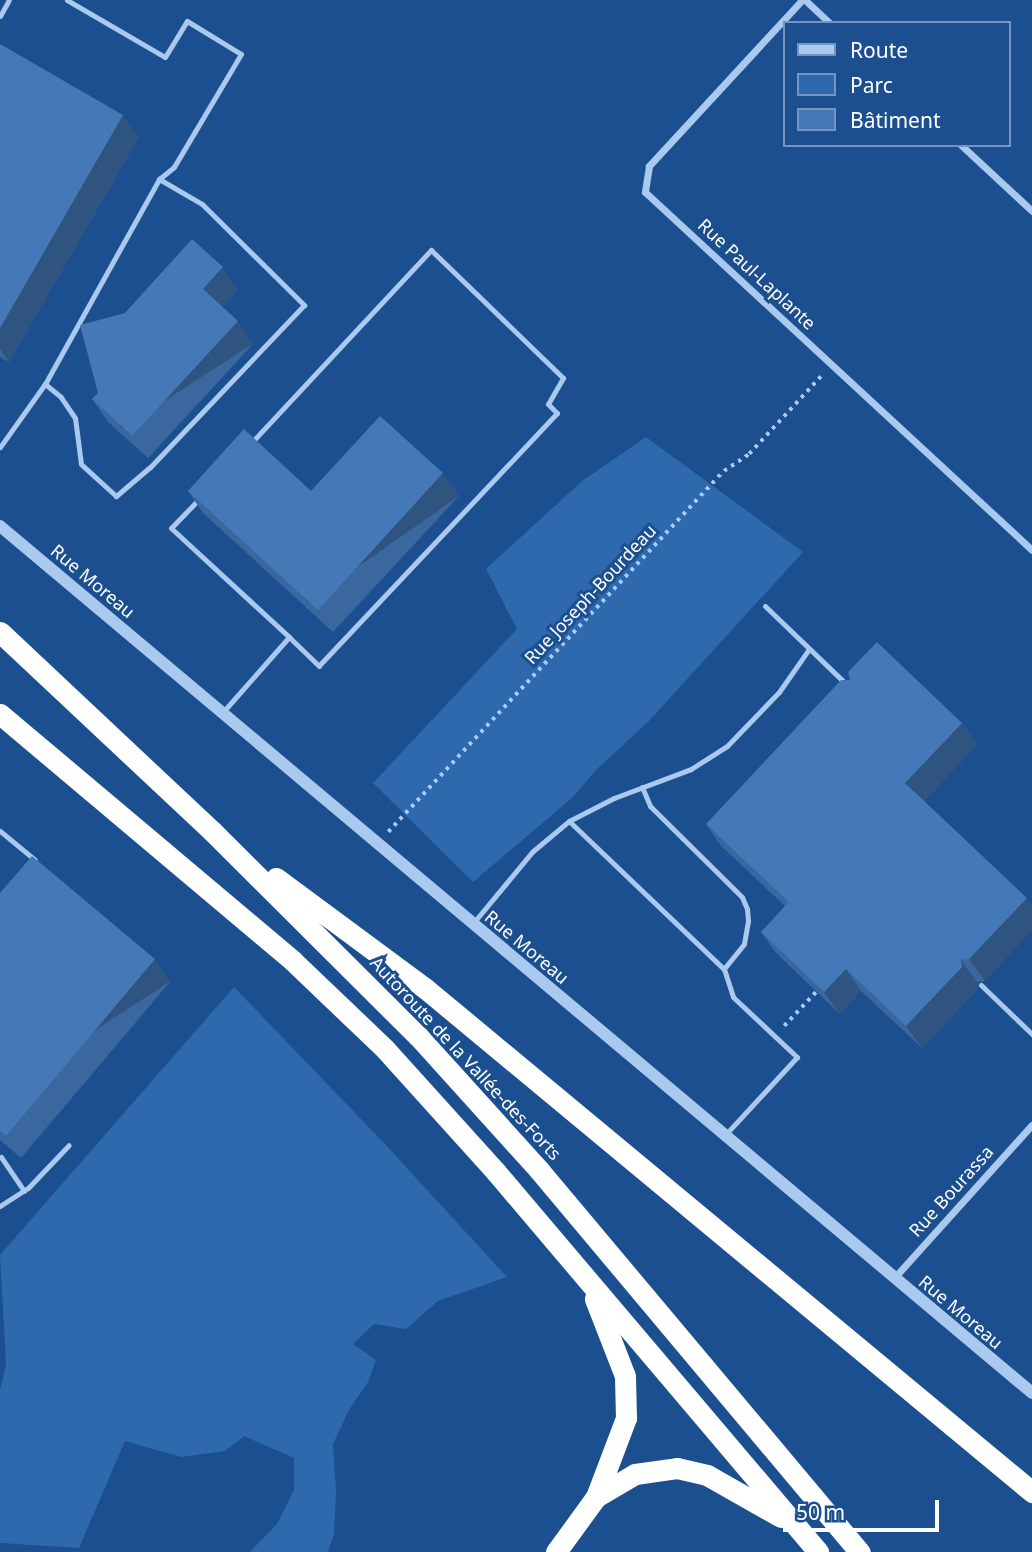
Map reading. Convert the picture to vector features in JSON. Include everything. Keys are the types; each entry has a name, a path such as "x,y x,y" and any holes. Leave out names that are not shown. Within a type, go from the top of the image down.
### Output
{"highway":[{"name":"Autoroute de la Vallée-des-Forts","path":"0,632 212,831 377,994 477,1100 860,1552"},
{"path":"0,714 286,955 359,1022 461,1131 818,1552"},
{"path":"212,831 426,989 1032,1492"},
{"path":"556,1552 596,1497 623,1433 627,1390 616,1349 585,1276"},
{"path":"596,1497 635,1474 677,1468 707,1475 795,1525"}],"street":[{"path":"804,0 828,21"},
{"name":"Rue Paul-Laplante","path":"784,21 804,0"},
{"name":"Rue Paul-Laplante","path":"783,22 649,166 645,192 1032,550"},
{"path":"963,147 1032,211"},
{"name":"Rue Moreau","path":"0,526 1032,1393"},
{"name":"Rue Bourassa","path":"894,1278 1032,1125"}],"lane":[{"path":"0,16 9,0"},
{"path":"0,447 45,384 159,179 174,167 241,54 187,21 166,57 67,0"},
{"path":"45,384 61,397 75,418 80,464 116,496 150,467 304,305 202,204 159,179"},
{"path":"209,488 172,528 319,666 557,413 548,404 563,377 431,250 246,448"},
{"path":"765,606 852,690"},
{"path":"222,713 289,637"},
{"path":"472,924 533,851 569,821 585,811 691,769 727,746 779,692 809,649"},
{"path":"642,787 650,806 742,897 748,921 744,944 724,969"},
{"path":"569,821 724,969 733,997 796,1058 724,1136"},
{"path":"0,831 36,860 27,871"},
{"path":"981,985 1032,1034"},
{"path":"0,1206 24,1191 69,1145"},
{"path":"1,1157 24,1191"}],"path":[{"name":"Rue Joseph-Bourdeau","path":"384,836 724,471 749,454 820,377"},
{"path":"794,1015 816,992"}],"green space":[{"path":"646,437 803,552 648,722 597,769 573,797 473,882 373,783 517,629 486,569 582,481"},
{"path":"234,987 384,1143 507,1277 438,1301 406,1329 374,1324 353,1344 376,1360 368,1382 349,1410 333,1444 336,1492 334,1534 328,1552 250,1552 277,1524 294,1490 294,1458 244,1436 225,1451 181,1457 125,1441 79,1548 0,1543 0,1390 6,1364 0,1255"}],"building":[{"path":"0,44 123,115 0,328"},
{"path":"192,239 223,267 203,289 238,321 132,436 92,399 98,393 80,325 125,313"},
{"path":"380,416 443,473 318,610 188,491 244,429 311,491"},
{"path":"877,642 962,723 905,783 1027,898 969,959 961,960 962,967 906,1026 846,969 824,992 761,932 789,902 706,824 841,680 850,680 848,672"},
{"path":"32,856 155,959 6,1136 0,1131 0,893"}]}
